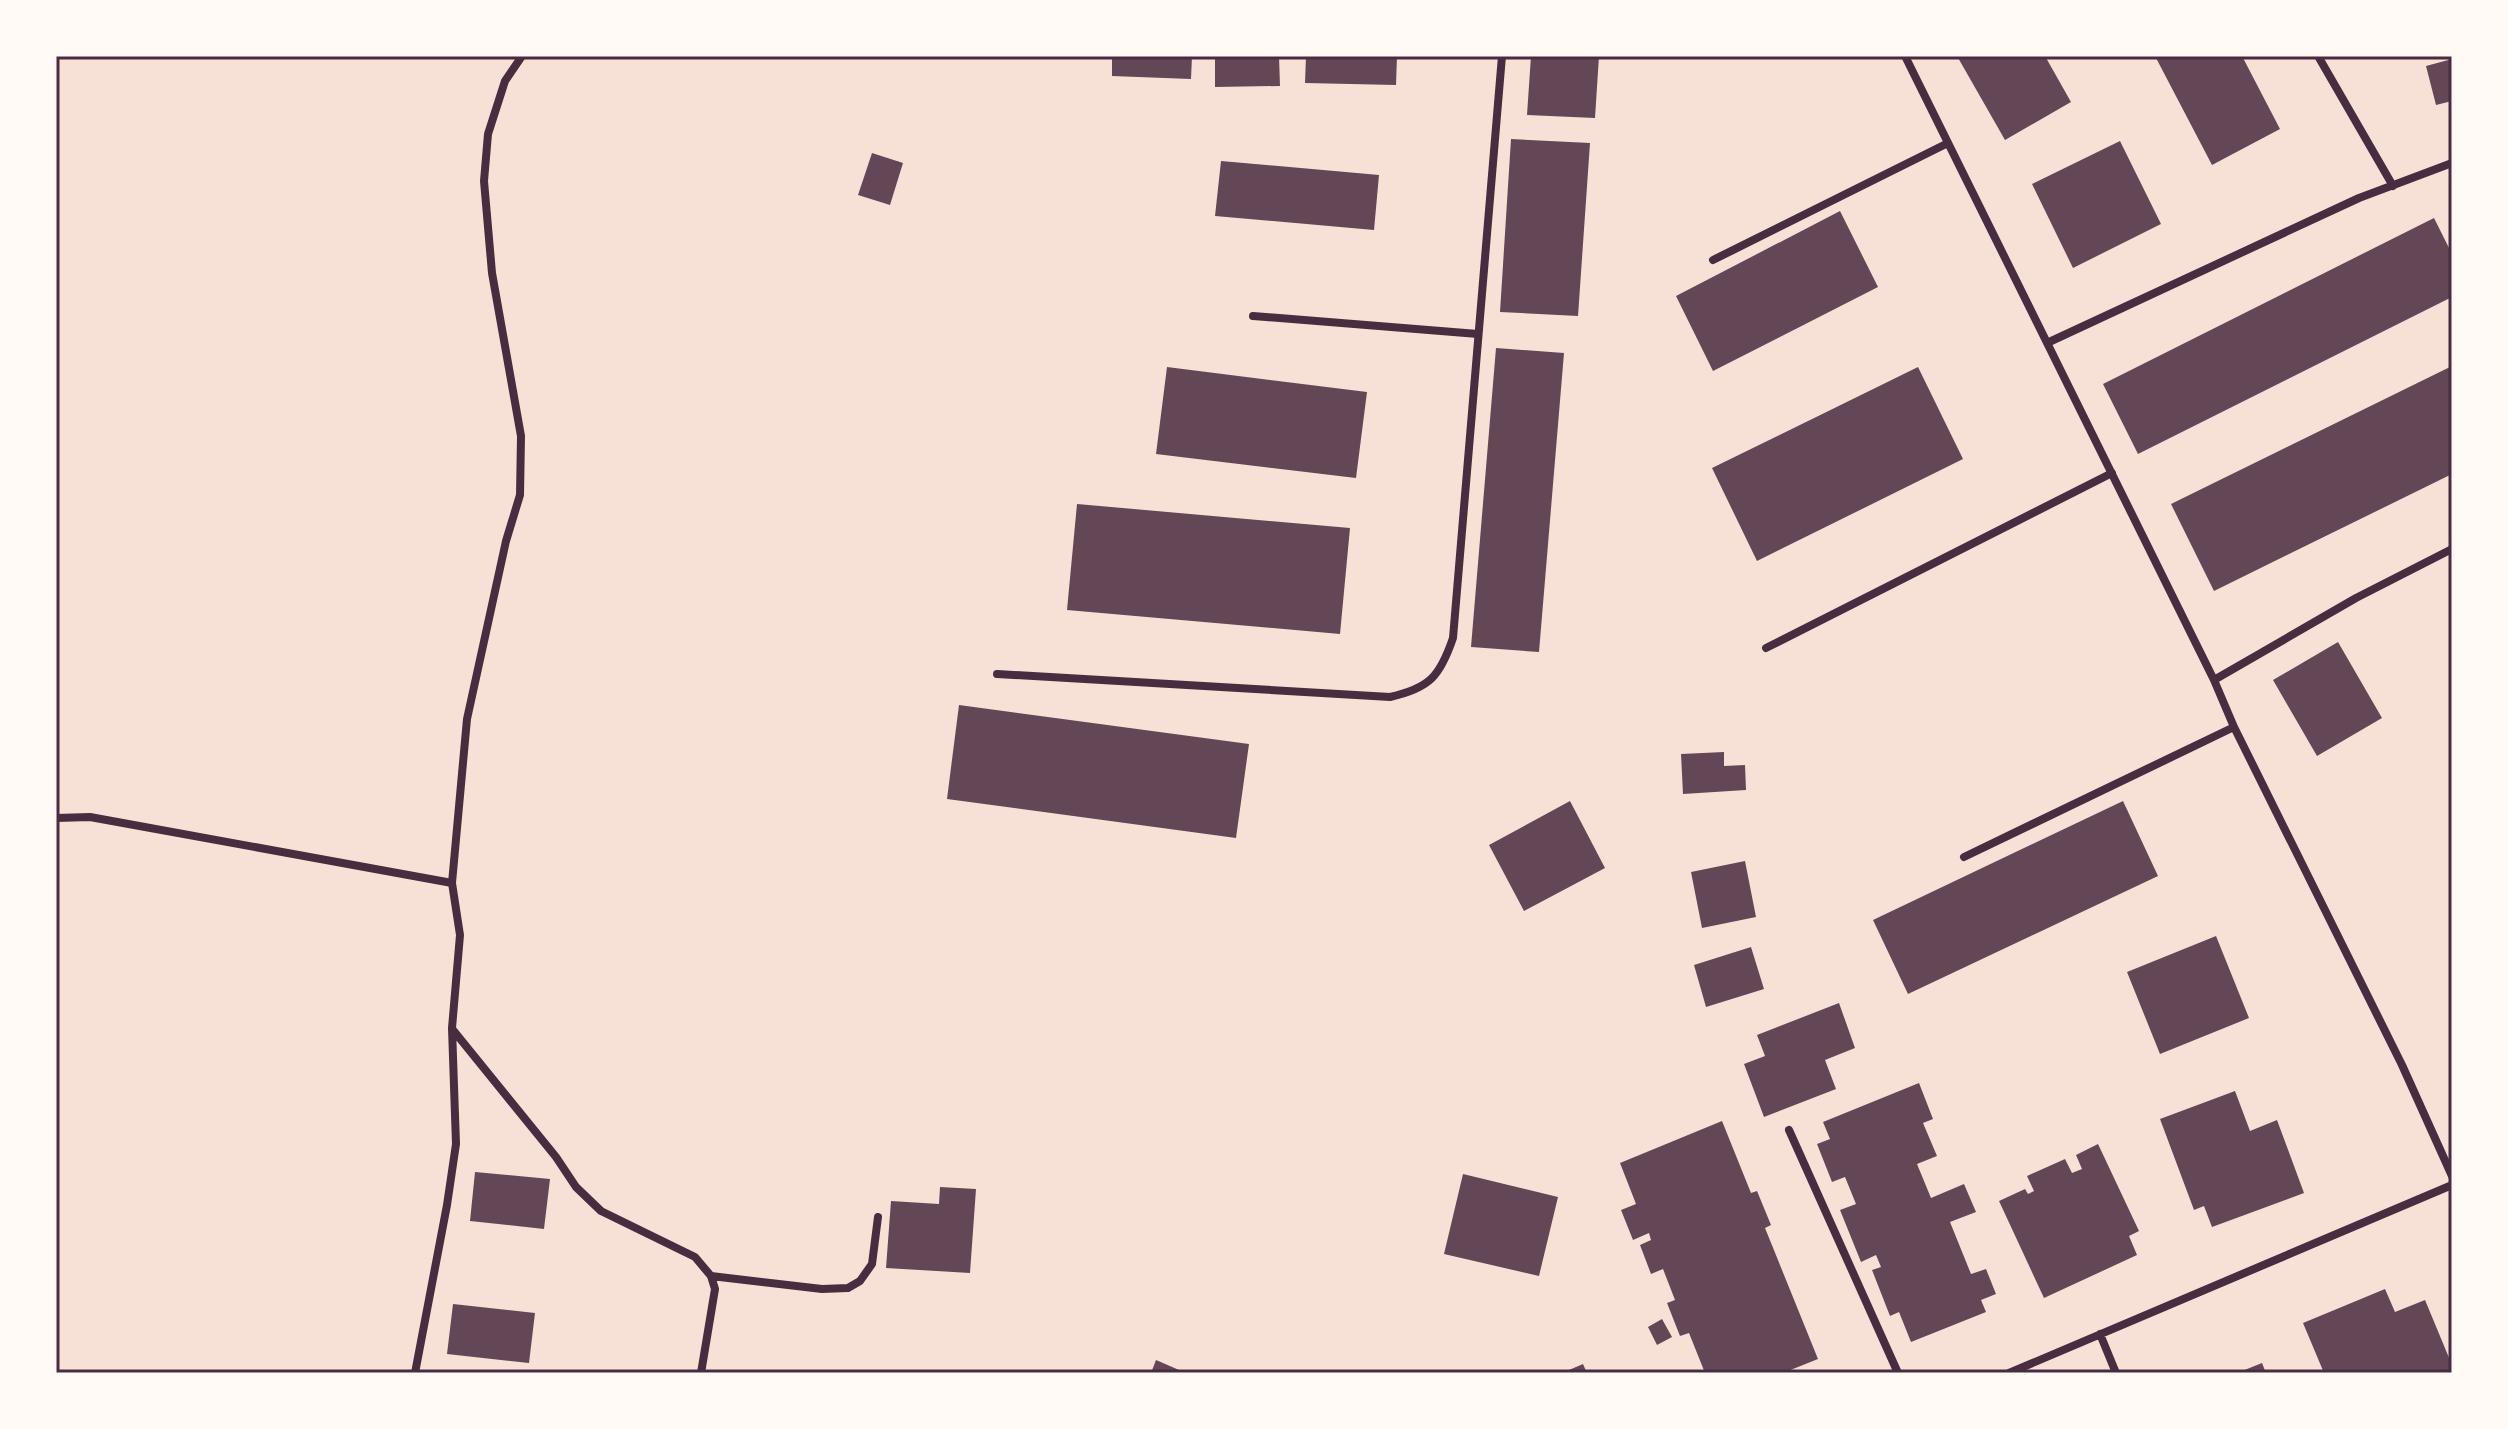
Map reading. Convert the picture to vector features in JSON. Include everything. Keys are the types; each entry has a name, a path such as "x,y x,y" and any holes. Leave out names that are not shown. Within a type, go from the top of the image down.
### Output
{"street":[{"path":"415,1373 456,1144 452,1028 460,935 452,883 467,719 506,541 520,495 521,436 492,273 484,181 488,134 505,81 522,56"},
{"path":"997,674 1390,697 1414,691 1429,682 1444,665 1453,638 1502,56"},
{"path":"1905,56 2214,680 2234,727 2402,1065 2452,1176"},
{"path":"2318,56 2393,186"},
{"path":"1713,260 1948,143"},
{"path":"2047,343 2359,198 2452,163"},
{"path":"1253,316 1478,334"},
{"path":"1766,648 2112,473"},
{"path":"2214,680 2356,598 2452,549"},
{"path":"1964,857 2234,727"},
{"path":"56,818 90,817 452,883"},
{"path":"452,1028 556,1157 576,1187 601,1211 695,1257 711,1276 715,1302 701,1373"},
{"path":"1789,1130 1898,1373"},
{"path":"2009,1373 2452,1185"},
{"path":"711,1276 822,1289 848,1288 860,1281 872,1264 878,1217"},
{"path":"2100,1334 2116,1373"}],"building":[{"path":"1112,56 1192,56 1191,79 1112,76"},
{"path":"1215,56 1279,56 1280,86 1215,87"},
{"path":"1306,56 1397,56 1396,85 1305,83"},
{"path":"1531,56 1599,56 1595,118 1527,115"},
{"path":"1957,56 2045,56 2071,102 2005,140"},
{"path":"2155,56 2242,56 2280,129 2212,165"},
{"path":"2452,59 2452,101 2436,105 2426,66"},
{"path":"1511,139 1590,143 1578,316 1500,312"},
{"path":"2120,141 2161,224 2073,268 2032,184"},
{"path":"872,153 903,163 890,205 858,195"},
{"path":"1221,161 1379,175 1374,230 1215,216"},
{"path":"1840,211 1878,287 1713,371 1676,296"},
{"path":"2434,218 2452,254 2452,297 2138,454 2103,384"},
{"path":"1496,348 1564,353 1539,652 1471,647"},
{"path":"2452,366 2452,474 2214,591 2171,504"},
{"path":"1167,367 1367,392 1356,478 1156,454"},
{"path":"1918,367 1963,459 1757,561 1712,468"},
{"path":"1077,504 1350,528 1340,634 1067,610"},
{"path":"2338,642 2382,718 2317,756 2273,680"},
{"path":"959,705 1249,744 1236,838 947,799"},
{"path":"1724,752 1724,766 1745,765 1746,790 1683,794 1681,754"},
{"path":"1570,801 1605,868 1524,911 1489,845"},
{"path":"2123,801 2158,876 1908,994 1873,920"},
{"path":"1745,861 1756,917 1702,928 1691,872"},
{"path":"2216,936 2249,1018 2160,1054 2127,972"},
{"path":"1751,947 1764,989 1706,1007 1694,965"},
{"path":"1839,1003 1855,1048 1825,1060 1836,1089 1764,1117 1744,1064 1765,1056 1757,1035"},
{"path":"1919,1083 1933,1119 1923,1123 1937,1156 1917,1164 1931,1198 1964,1184 1976,1212 1950,1222 1971,1274 1986,1269 1996,1294 1981,1300 1986,1312 1911,1342 1899,1312 1890,1316 1872,1270 1881,1267 1876,1255 1861,1262 1840,1210 1856,1204 1845,1177 1832,1182 1817,1144 1830,1139 1823,1122"},
{"path":"2235,1091 2250,1131 2277,1120 2304,1193 2212,1227 2204,1206 2194,1210 2160,1119"},
{"path":"1722,1121 1751,1193 1757,1191 1771,1225 1765,1228 1818,1359 1783,1373 1705,1373 1689,1333 1680,1336 1667,1303 1675,1300 1663,1269 1651,1274 1640,1245 1651,1240 1649,1233 1633,1240 1621,1210 1636,1204 1620,1163"},
{"path":"2098,1144 2139,1231 2129,1236 2137,1255 2044,1298 1999,1201 2025,1189 2028,1194 2034,1191 2027,1176 2065,1159 2072,1173 2082,1169 2076,1155"},
{"path":"475,1172 550,1179 544,1229 470,1221"},
{"path":"1463,1174 1558,1197 1539,1276 1444,1254"},
{"path":"940,1187 976,1189 970,1273 886,1268 891,1201 939,1204"},
{"path":"2385,1289 2395,1312 2425,1300 2452,1365 2452,1373 2324,1373 2303,1323"},
{"path":"453,1304 535,1313 529,1363 447,1354"},
{"path":"1662,1319 1672,1337 1657,1345 1648,1327"},
{"path":"1156,1360 1186,1373 1151,1373"},
{"path":"2262,1363 2266,1373 2237,1373"},
{"path":"1583,1364 1587,1373 1562,1373"}]}
